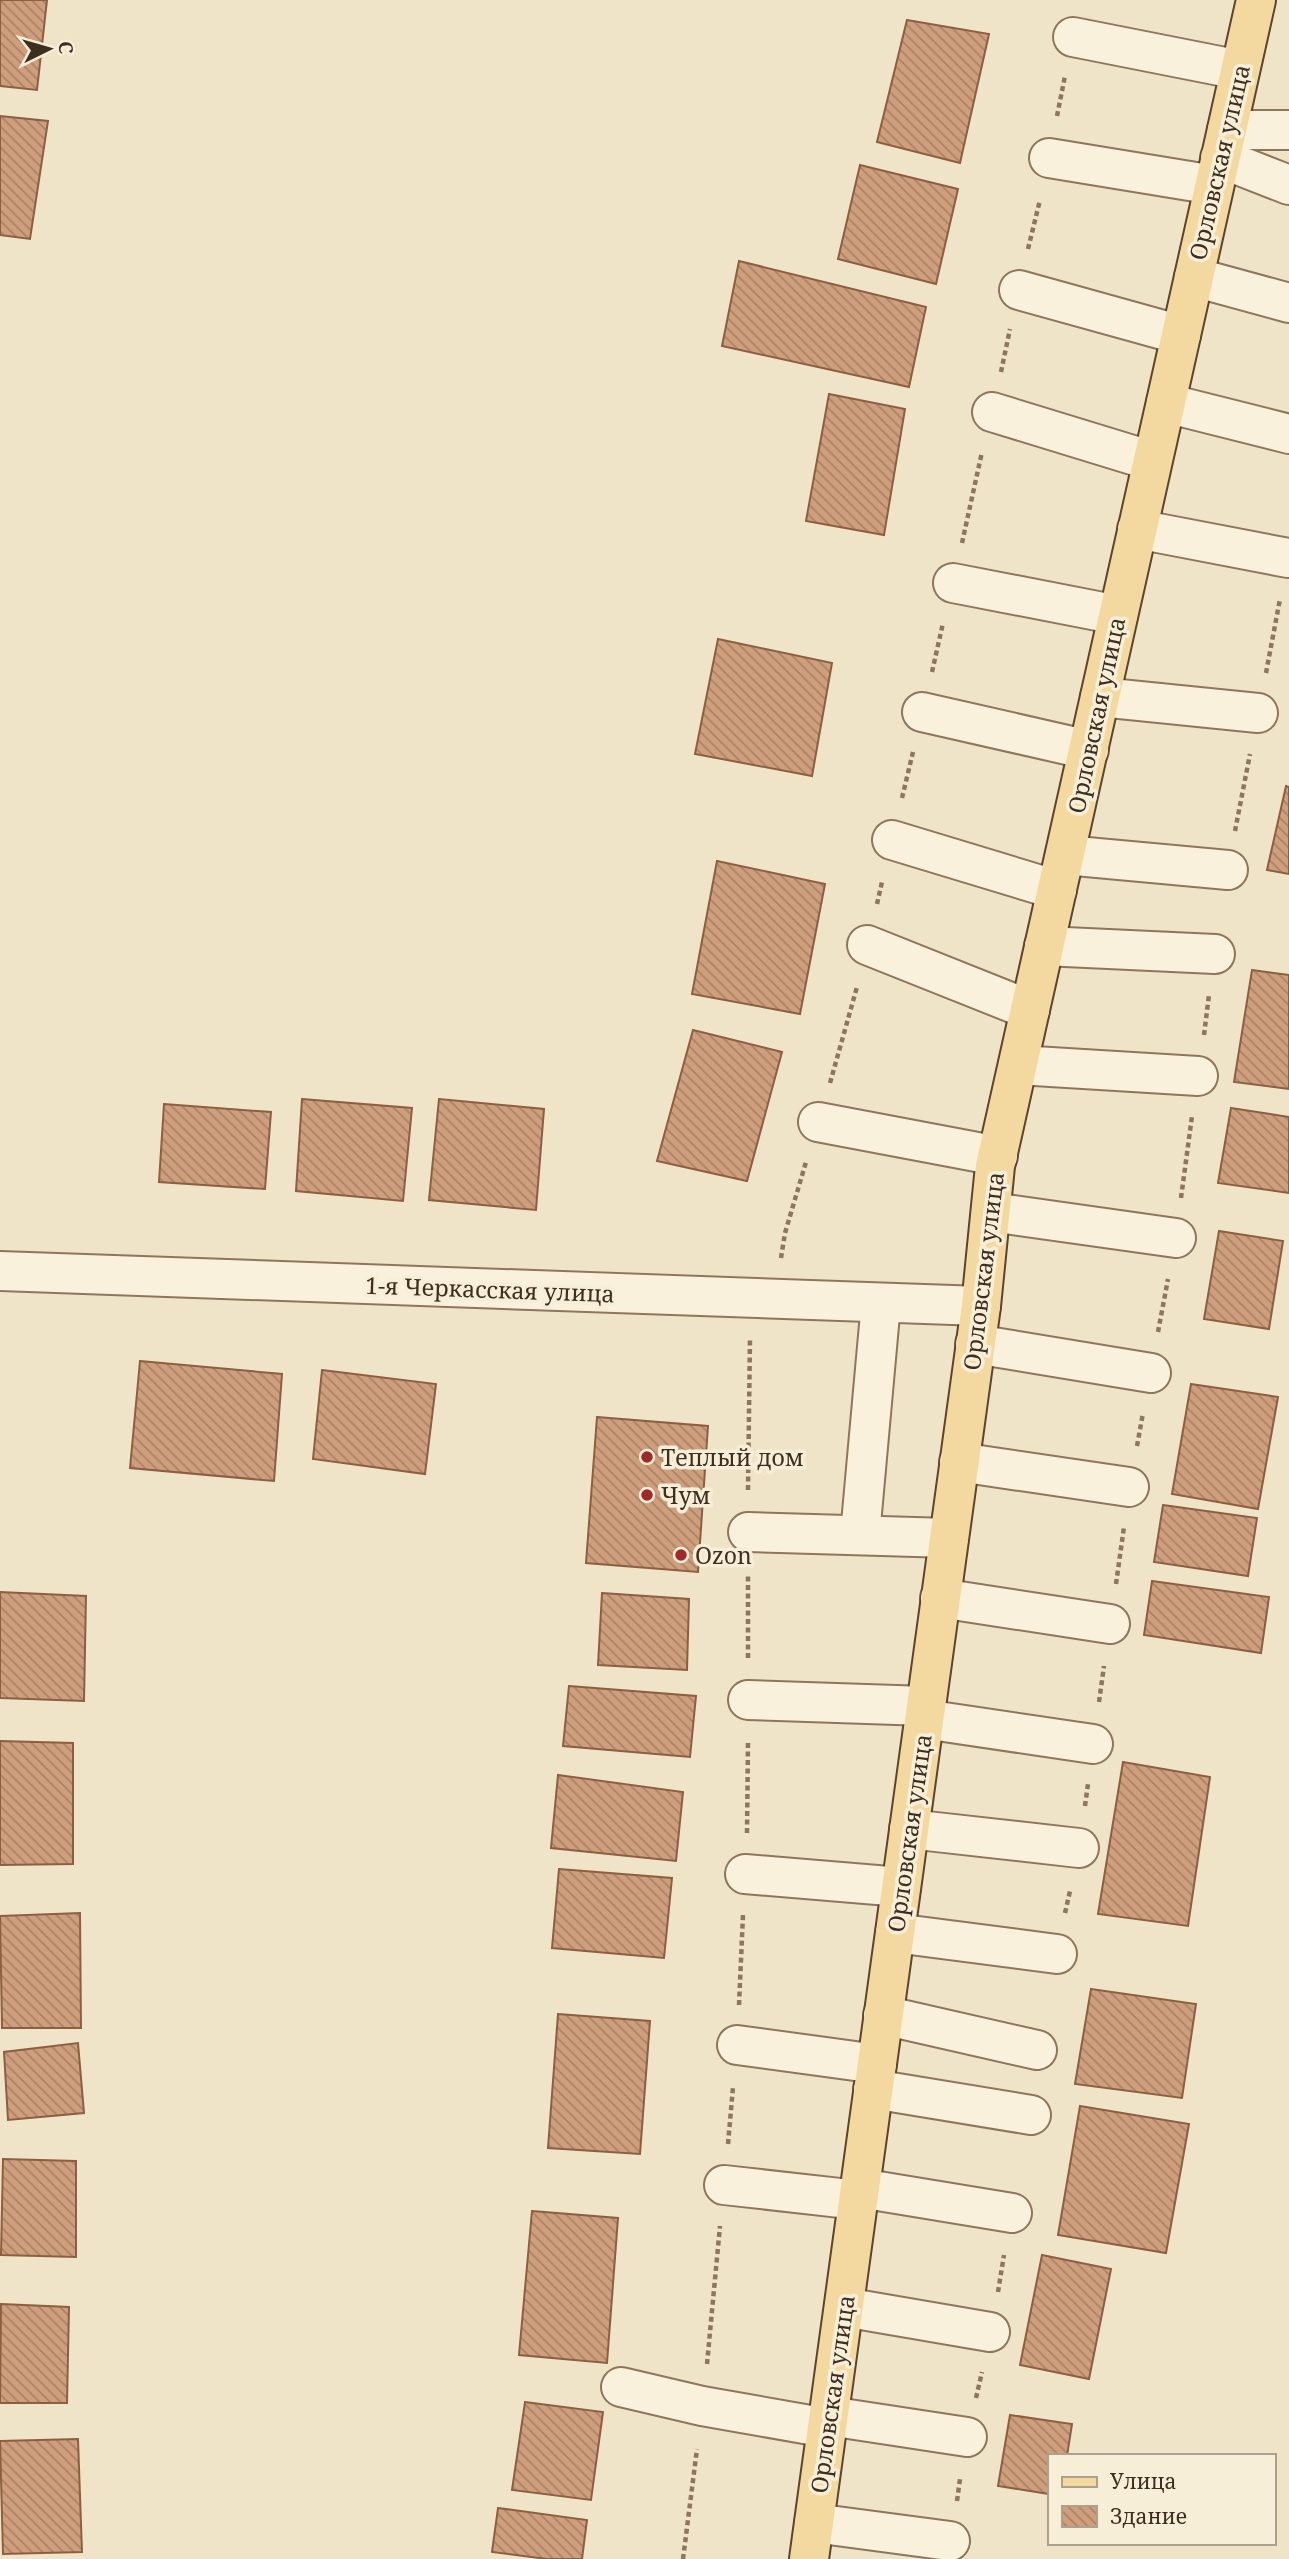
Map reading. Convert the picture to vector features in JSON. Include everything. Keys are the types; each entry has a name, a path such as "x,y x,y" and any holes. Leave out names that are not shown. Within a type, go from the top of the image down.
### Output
{"main road":[{"name":"Орловская улица","path":"812,2541 981,1306 998,1156 1256,0"}],"street":[{"path":"1073,37 1240,70"},
{"path":"1220,158 1289,130"},
{"path":"1049,158 1220,158 1289,185"},
{"path":"1194,276 1289,303"},
{"path":"1019,290 1181,335"},
{"path":"1166,402 1289,434"},
{"path":"992,412 1152,461"},
{"path":"1137,530 1288,558"},
{"path":"953,583 1118,615"},
{"path":"1100,696 1258,713"},
{"path":"922,712 1088,750"},
{"path":"892,840 1061,872 1228,870"},
{"path":"867,945 1030,1010"},
{"path":"1044,946 1215,954"},
{"path":"1018,1065 1198,1076"},
{"path":"818,1122 998,1156"},
{"path":"990,1212 1176,1238"},
{"name":"1-я Черкасская улица","path":"0,1271 981,1306"},
{"path":"860,1535 881,1303"},
{"path":"975,1344 1150,1373"},
{"path":"959,1462 1129,1487"},
{"path":"748,1532 949,1538"},
{"path":"940,1598 1110,1624"},
{"path":"748,1700 925,1713 1093,1744"},
{"path":"909,1829 1079,1848"},
{"path":"745,1874 901,1887"},
{"path":"895,1933 1057,1954"},
{"path":"883,2015 1037,2050"},
{"path":"737,2045 1031,2115"},
{"path":"724,2185 859,2194 1012,2213"},
{"path":"844,2307 990,2332"},
{"path":"621,2386 702,2406 967,2437"},
{"path":"812,2541 950,2541"}],"path":[{"path":"683,2559 702,2406 737,2045 745,1874 748,1532 763,1299 854,1003 992,412 1073,37"},
{"path":"1228,870 1288,558"},
{"path":"1057,1954 1079,1848 1129,1487 1176,1238 1215,954"},
{"path":"950,2541 967,2437 1012,2213"}],"building":[{"path":"0,0 47,0 37,90 0,86"},
{"path":"907,20 989,34 960,163 877,142"},
{"path":"0,116 48,121 30,239 0,235"},
{"path":"860,165 958,189 936,284 838,259"},
{"path":"739,261 926,307 909,387 722,346"},
{"path":"829,394 905,409 884,535 806,521"},
{"path":"718,639 832,663 812,776 695,754"},
{"path":"1286,786 1289,787 1289,874 1267,870"},
{"path":"717,861 825,884 800,1014 692,994"},
{"path":"1252,970 1289,975 1289,1089 1234,1082"},
{"path":"693,1030 782,1052 747,1181 657,1161"},
{"path":"302,1099 412,1108 403,1201 296,1191"},
{"path":"439,1099 544,1109 536,1210 429,1200"},
{"path":"164,1104 271,1112 265,1189 159,1182"},
{"path":"1231,1108 1289,1117 1289,1193 1218,1183"},
{"path":"1219,1231 1283,1241 1269,1329 1204,1319"},
{"path":"140,1361 282,1374 274,1481 130,1468"},
{"path":"322,1370 436,1384 425,1474 313,1459"},
{"path":"1191,1384 1278,1397 1258,1509 1172,1494"},
{"name":"Чум","path":"597,1417 708,1426 698,1572 586,1563"},
{"path":"1163,1505 1257,1518 1248,1576 1154,1562"},
{"path":"1152,1581 1269,1597 1261,1653 1144,1635"},
{"path":"0,1592 86,1596 84,1701 0,1698"},
{"path":"602,1593 689,1599 687,1670 598,1665"},
{"path":"569,1686 696,1696 690,1757 563,1746"},
{"path":"0,1741 73,1743 73,1864 0,1865"},
{"path":"1123,1762 1210,1777 1188,1926 1098,1914"},
{"path":"558,1775 683,1792 676,1861 551,1848"},
{"path":"559,1869 672,1878 664,1958 552,1948"},
{"path":"80,1913 81,2028 2,2028 0,1916"},
{"path":"1091,1989 1196,2004 1182,2098 1075,2084"},
{"path":"558,2014 650,2021 640,2154 548,2148"},
{"path":"78,2043 84,2113 8,2120 4,2052"},
{"path":"1080,2106 1189,2124 1166,2253 1058,2235"},
{"path":"3,2159 76,2161 76,2257 1,2255"},
{"path":"532,2211 618,2218 607,2363 519,2355"},
{"path":"1042,2255 1111,2269 1089,2379 1020,2365"},
{"path":"1,2304 69,2307 67,2403 0,2403"},
{"path":"525,2402 603,2412 591,2500 512,2490"},
{"path":"1010,2415 1072,2424 1067,2454 1048,2454 1048,2494 998,2486"},
{"path":"78,2439 82,2552 3,2554 0,2441"},
{"path":"498,2508 587,2520 582,2559 547,2559 492,2552"}],"place":[{"name":"Теплый дом","path":"647,1457"},
{"name":"Чум","path":"647,1495"},
{"name":"Ozon","path":"681,1555"}]}
